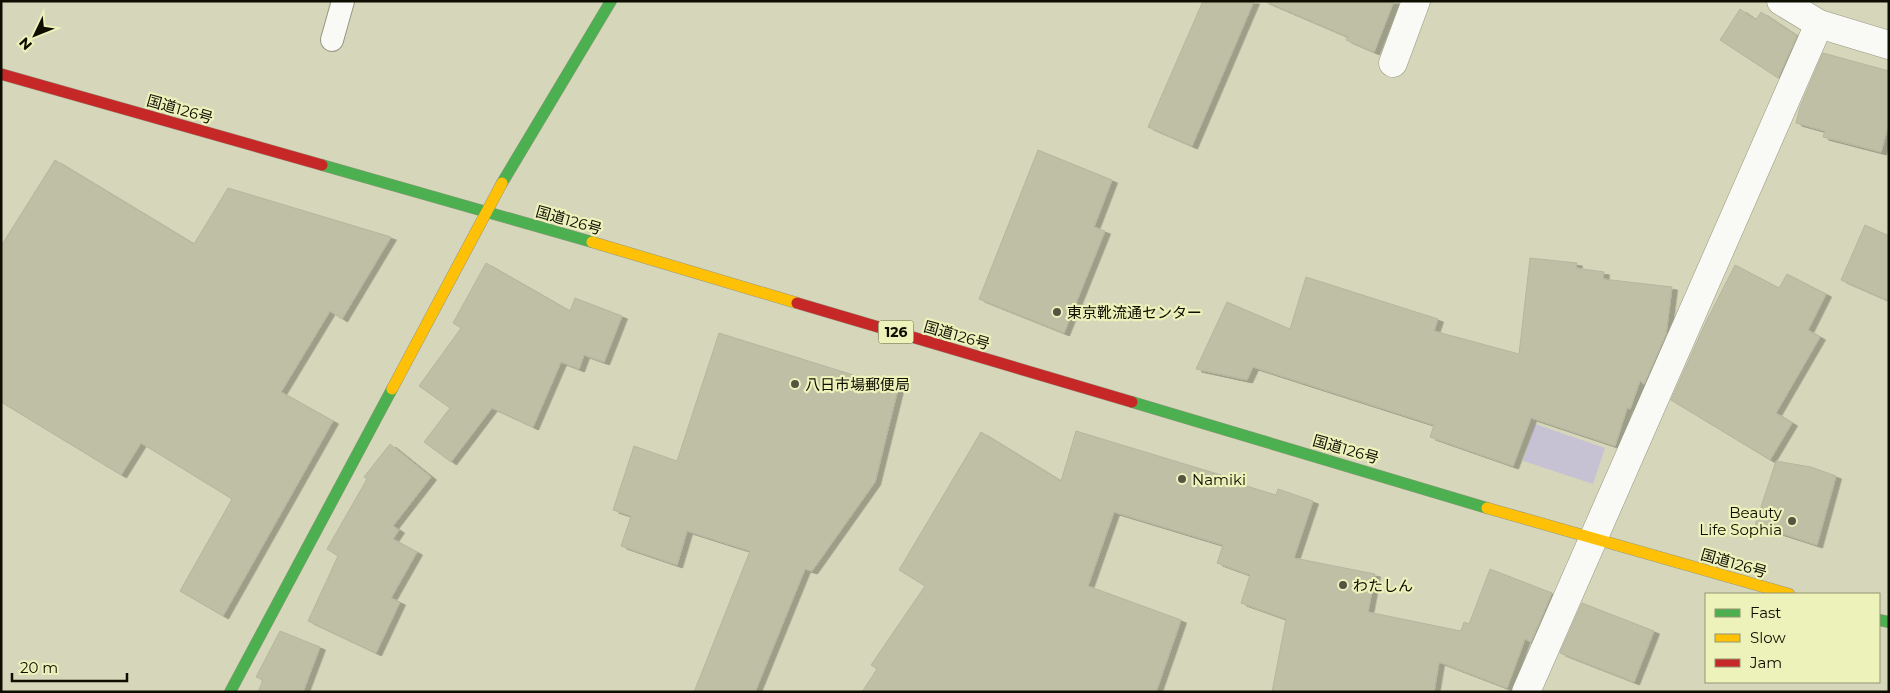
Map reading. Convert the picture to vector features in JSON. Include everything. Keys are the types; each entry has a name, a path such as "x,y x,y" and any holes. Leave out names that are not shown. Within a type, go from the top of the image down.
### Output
{"main road":[{"path":"230,692 508,171 611,1"},
{"name":"国道126号","path":"1,74 486,212 1592,538 1785,593"}],"street":[{"path":"1393,63 1416,1"},
{"path":"1781,1 1819,24 1889,45"},
{"path":"1526,692 1819,24"}],"lane":[{"path":"332,40 344,1"}],"shaded area":[{"path":"1535,424 1605,448 1593,484 1523,461"}],"building":[{"path":"1203,1 1254,1 1192,146 1148,127"},
{"path":"1264,1 1394,1 1374,52 1346,40 1348,37"},
{"path":"1740,9 1756,20 1761,12 1797,36 1778,78 1720,40"},
{"path":"1823,53 1889,71 1889,123 1881,152 1823,137 1825,131 1796,123 1800,107"},
{"path":"1038,150 1112,180 1094,227 1105,231 1064,333 979,299"},
{"path":"55,160 194,244 228,188 391,237 342,319 330,311 281,392 333,421 223,616 180,591 232,499 141,443 121,475 1,402 1,246"},
{"path":"1865,225 1889,236 1889,301 1841,280"},
{"path":"1530,258 1577,263 1576,268 1604,272 1603,279 1672,287 1666,334 1644,384 1640,381 1630,409 1627,408 1615,446 1531,418 1513,466 1430,437 1434,425 1253,367 1247,380 1196,369 1227,302 1290,329 1306,277 1438,319 1434,331 1519,354"},
{"path":"486,263 570,311 575,298 622,316 604,362 584,355 579,369 561,362 533,427 492,408 451,462 424,442 450,408 419,386 461,328 453,323"},
{"path":"1735,265 1779,288 1787,274 1826,294 1808,330 1820,337 1776,413 1792,423 1770,460 1671,400 1706,322"},
{"path":"719,333 898,389 875,482 812,571 805,569 755,692 694,692 750,551 687,531 677,565 621,546 631,516 613,510 634,446 677,461"},
{"path":"1076,431 1221,475 1220,478 1276,495 1278,489 1313,501 1294,558 1375,574 1368,612 1461,631 1464,622 1469,624 1490,569 1552,593 1531,642 1525,639 1507,688 1439,662 1434,692 1272,692 1286,619 1241,603 1250,575 1217,563 1223,545 1114,512 1088,586 1181,620 1156,692 862,692 877,669 871,665 925,586 899,570 981,432 1061,481"},
{"path":"390,444 431,477 393,526 399,530 393,539 417,552 391,598 400,602 376,653 308,621 338,556 327,549 367,479 364,477"},
{"path":"1776,461 1811,467 1836,476 1817,545 1755,525"},
{"path":"1582,603 1654,631 1634,682 1560,653"},
{"path":"280,631 320,647 303,692 258,692 263,680 256,677"}],"traffic: fast":[{"path":"502,183 611,1"},
{"path":"322,165 592,242"},
{"path":"230,692 392,389"},
{"path":"1132,402 1487,508"},
{"path":"1880,620 1889,622"}],"traffic: slow":[{"path":"392,389 502,183"},
{"path":"592,242 797,303"},
{"path":"1487,508 1785,593"}],"traffic: jam":[{"path":"1,74 322,165"},
{"path":"797,303 1132,402"}],"place":[{"name":"東京靴流通センター","path":"1057,312"},
{"name":"八日市場郵便局","path":"795,384"},
{"name":"Namiki","path":"1182,479"},
{"name":"Beauty Life Sophia","path":"1792,521"},
{"name":"わたしん","path":"1343,585"}]}
